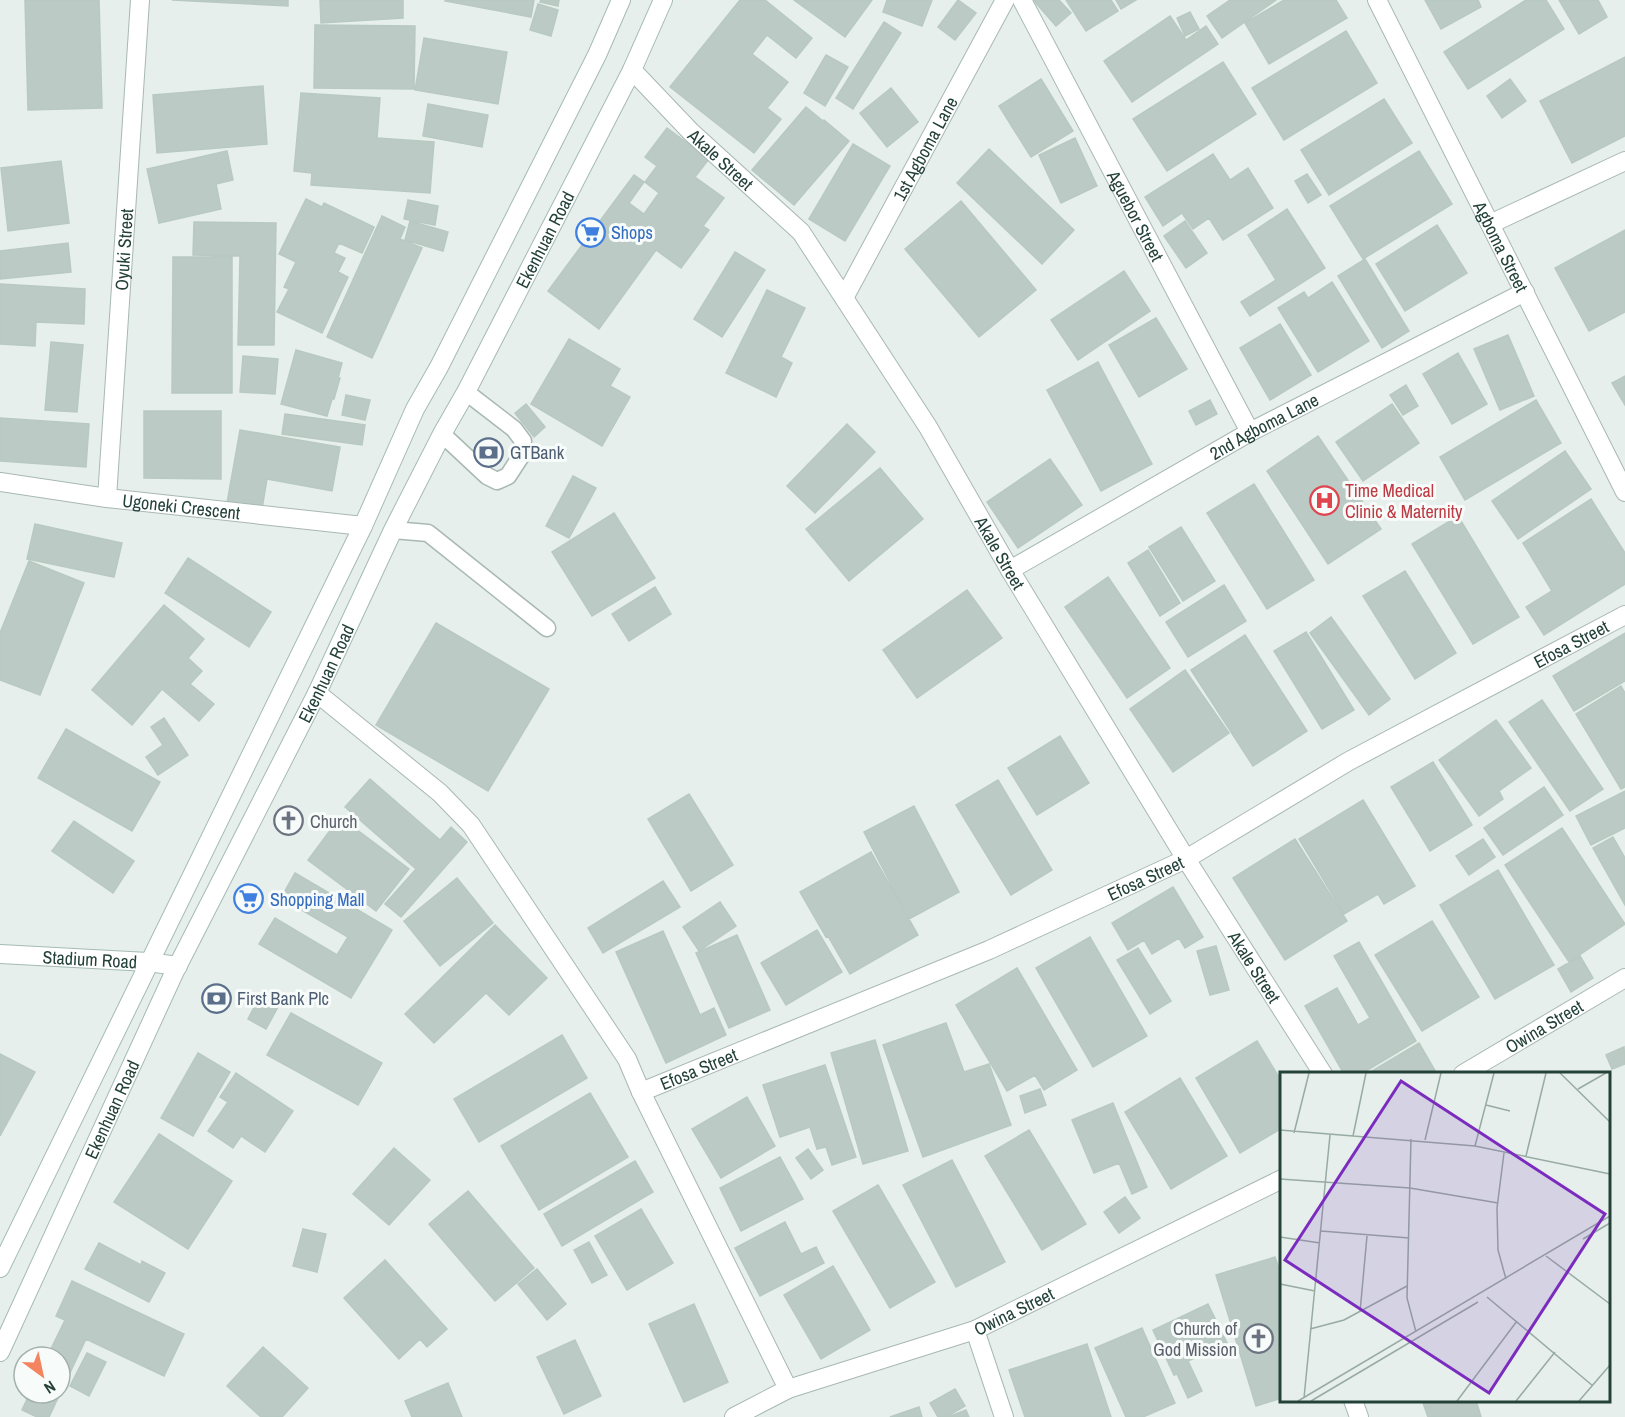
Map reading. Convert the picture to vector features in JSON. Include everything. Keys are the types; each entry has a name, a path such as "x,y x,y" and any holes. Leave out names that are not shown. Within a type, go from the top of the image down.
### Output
{"street":[{"name":"Oyuki Street","path":"107,498 140,0"},
{"name":"Ekenhuan Road","path":"0,1268 363,526 415,409 439,367 597,55 621,0"},
{"name":"Ekenhuan Road","path":"0,1352 178,966 317,693 393,530 632,70 663,0"},
{"name":"1st Agboma Lane","path":"844,298 1005,0"},
{"name":"Aguebor Street","path":"1022,0 1250,432"},
{"name":"Agboma Street","path":"1377,0 1625,492"},
{"name":"Akale Street","path":"632,70 691,132 801,232 928,427 1010,570 1186,859 1322,1072"},
{"path":"1490,224 1625,161"},
{"name":"2nd Agboma Lane","path":"1010,570 1250,432 1525,292"},
{"name":"Ugoneki Crescent","path":"0,482 107,498 363,526"},
{"name":"Efosa Street","path":"641,1092 989,950 1186,859 1350,761 1625,615"},
{"name":"Efosa Street","path":"317,693 440,793 471,825 627,1059 641,1092 788,1389"},
{"name":"Stadium Road","path":"0,954 148,962 178,966"},
{"name":"Owina Street","path":"1466,1072 1625,978"},
{"name":"Owina Street","path":"734,1417 788,1389 975,1330 1280,1180"},
{"path":"975,1330 1004,1417"},
{"path":"1353,1402 1359,1417"}],"lane":[{"path":"442,434 487,476 497,481 507,476 521,456 523,441 514,429 466,392"},
{"path":"393,530 428,533 547,628"}],"building":[{"path":"25,0 99,0 102,108 28,110"},
{"path":"172,0 288,0 288,6"},
{"path":"320,0 403,0 403,18 321,23"},
{"path":"445,0 534,0 531,17"},
{"path":"541,0 559,0 558,6 540,2"},
{"path":"740,0 765,0 812,38 796,58 767,35 752,54 788,82 767,108 781,119 754,153 670,87"},
{"path":"794,0 872,0 845,37"},
{"path":"887,0 932,0 922,26 883,12"},
{"path":"958,0 976,13 955,40 938,27"},
{"path":"1059,0 1071,13 1056,26 1034,1"},
{"path":"1066,0 1111,0 1118,11 1086,31"},
{"path":"1116,0 1136,0 1121,9"},
{"path":"1230,0 1276,0 1222,38 1207,16"},
{"path":"1284,0 1336,0 1347,18 1269,64 1245,23"},
{"path":"1425,0 1478,0 1481,7 1441,29"},
{"path":"1526,0 1546,0 1564,29 1468,89 1444,52"},
{"path":"1559,0 1598,0 1607,17 1579,34"},
{"path":"538,4 558,10 551,36 530,30"},
{"path":"1190,12 1199,29 1185,36 1177,18"},
{"path":"1170,16 1186,40 1206,26 1218,44 1132,102 1104,61"},
{"path":"884,22 901,33 853,109 836,98"},
{"path":"315,25 415,26 414,89 314,88"},
{"path":"1346,31 1377,83 1284,140 1252,88"},
{"path":"424,38 507,52 498,104 415,90"},
{"path":"826,55 848,67 825,106 804,93"},
{"path":"1625,57 1625,136 1572,163 1540,101"},
{"path":"1223,62 1256,114 1167,171 1133,119"},
{"path":"1041,79 1073,131 1031,157 999,106"},
{"path":"1510,79 1526,101 1502,118 1487,96"},
{"path":"263,86 267,144 157,153 153,95"},
{"path":"891,88 918,122 887,147 860,113"},
{"path":"301,93 380,98 377,138 434,142 430,193 311,185 312,173 294,171"},
{"path":"1384,99 1412,143 1329,195 1301,150"},
{"path":"428,104 488,115 482,147 423,136"},
{"path":"806,107 849,141 794,205 752,170"},
{"path":"667,128 709,159 695,177 724,198 703,226 709,230 681,268 656,250 599,329 548,291 634,175 644,182 629,203 644,214 659,193 645,182 657,166 645,157"},
{"path":"1075,138 1097,186 1061,203 1039,155"},
{"path":"853,144 890,166 845,241 809,219"},
{"path":"989,149 1074,230 1042,264 957,183"},
{"path":"227,151 233,180 216,184 221,209 159,223 147,169"},
{"path":"1419,151 1452,204 1363,259 1330,206"},
{"path":"1213,154 1230,180 1248,168 1273,208 1223,240 1209,218 1193,229 1182,213 1163,226 1145,197"},
{"path":"61,161 69,223 8,231 1,168"},
{"path":"1307,174 1321,195 1308,203 1295,181"},
{"path":"306,199 322,207 324,203 374,227 362,253 339,243 334,253 345,258 338,272 348,277 322,333 277,312 289,289 284,287 296,262 279,254"},
{"path":"408,200 438,206 435,225 404,219"},
{"path":"961,201 1036,290 979,337 905,249"},
{"path":"1287,209 1325,268 1250,316 1241,302 1276,280 1248,235"},
{"path":"382,216 405,227 400,239 422,248 372,358 327,337"},
{"path":"410,221 448,232 443,251 405,240"},
{"path":"1185,221 1207,253 1186,268 1164,236"},
{"path":"194,222 276,223 274,345 238,345 240,256 193,255"},
{"path":"1437,225 1467,273 1405,311 1376,264"},
{"path":"1625,230 1625,312 1589,331 1555,268"},
{"path":"68,243 71,272 0,279 0,251"},
{"path":"735,252 765,270 722,337 694,319"},
{"path":"173,257 232,257 232,393 172,393"},
{"path":"1365,259 1409,331 1382,348 1338,276"},
{"path":"1124,271 1150,311 1078,360 1051,320"},
{"path":"1332,282 1369,341 1318,372 1278,308 1304,292 1308,298"},
{"path":"0,284 85,289 84,324 36,322 35,346 0,344"},
{"path":"767,290 805,308 781,357 792,363 776,397 726,373"},
{"path":"1156,318 1187,369 1139,397 1109,345"},
{"path":"1280,324 1311,375 1270,400 1240,348"},
{"path":"1508,335 1534,396 1500,410 1474,349"},
{"path":"569,339 620,369 610,386 630,397 602,446 531,404"},
{"path":"51,342 83,345 77,412 45,410"},
{"path":"296,350 342,363 338,378 340,378 327,416 281,404"},
{"path":"1458,353 1487,404 1452,424 1423,374"},
{"path":"243,356 278,359 275,394 240,392"},
{"path":"1098,362 1152,464 1101,491 1047,390"},
{"path":"1625,376 1625,405 1612,383"},
{"path":"1406,385 1418,406 1403,415 1390,395"},
{"path":"346,395 370,400 365,420 342,415"},
{"path":"1210,400 1217,414 1196,425 1189,411"},
{"path":"1536,400 1561,443 1465,500 1440,457"},
{"path":"526,404 545,427 534,437 515,413"},
{"path":"1392,404 1419,443 1363,481 1336,442"},
{"path":"144,411 221,411 221,479 144,478"},
{"path":"285,414 365,425 362,445 282,434"},
{"path":"0,418 89,424 86,467 0,461"},
{"path":"847,424 875,452 815,513 787,486"},
{"path":"240,430 340,447 332,491 267,479 262,509 227,503"},
{"name":"Time Medical Clinic & Maternity","path":"1318,436 1381,529 1328,564 1267,471"},
{"path":"1565,451 1591,489 1518,539 1492,501"},
{"path":"1050,459 1082,505 1018,548 987,502"},
{"path":"880,468 923,519 849,581 806,529"},
{"path":"573,476 596,488 569,538 546,526"},
{"path":"1254,484 1314,580 1267,609 1207,513"},
{"path":"1591,499 1625,553 1625,584 1544,635 1526,607 1552,591 1523,543"},
{"path":"614,513 655,578 592,616 552,552"},
{"path":"1458,516 1519,617 1473,644 1412,544"},
{"path":"35,524 122,543 114,577 27,559"},
{"path":"1181,527 1215,581 1183,601 1149,547"},
{"path":"1148,550 1180,603 1160,616 1128,563"},
{"path":"188,558 271,612 249,647 165,593"},
{"path":"29,561 84,583 40,695 0,680 0,633"},
{"path":"1405,571 1456,653 1415,679 1363,596"},
{"path":"1108,577 1170,668 1127,698 1065,607"},
{"path":"1224,585 1246,621 1188,657 1166,622"},
{"path":"655,587 671,614 629,641 612,614"},
{"path":"967,590 1002,638 917,698 883,650"},
{"path":"164,605 204,639 188,658 202,671 190,684 214,704 199,721 162,689 132,725 92,690"},
{"path":"1331,617 1390,699 1369,715 1310,633"},
{"path":"436,623 549,689 488,791 376,725"},
{"path":"1306,632 1354,710 1322,729 1274,651"},
{"path":"1625,633 1625,681 1574,711 1553,676"},
{"path":"1245,635 1307,731 1253,766 1191,670"},
{"path":"1185,670 1229,733 1173,772 1130,709"},
{"path":"1621,686 1625,693 1625,787 1621,789 1576,714"},
{"path":"1542,700 1603,789 1570,811 1509,722"},
{"path":"164,718 188,755 158,775 146,757 163,745 151,727"},
{"path":"1496,720 1531,768 1499,791 1503,799 1479,816 1439,760"},
{"path":"66,729 160,782 132,831 38,778"},
{"path":"1060,736 1089,783 1037,815 1008,768"},
{"path":"1433,762 1472,825 1430,851 1391,787"},
{"path":"370,779 440,840 451,827 467,842 401,917 385,904 416,869 345,807"},
{"path":"998,780 1052,870 1011,895 956,805"},
{"path":"1544,787 1563,815 1503,855 1484,828"},
{"path":"1625,791 1625,828 1591,845 1576,816"},
{"path":"689,794 733,865 691,891 648,819"},
{"path":"1363,800 1415,886 1384,904 1378,894 1344,914 1299,839"},
{"path":"914,806 959,892 909,919 864,832"},
{"path":"340,817 409,869 376,911 308,860"},
{"path":"74,821 134,861 113,893 52,851"},
{"path":"1562,828 1625,924 1569,962 1505,865"},
{"path":"1613,837 1625,858 1625,905 1593,848"},
{"path":"1295,839 1347,921 1285,960 1233,878"},
{"path":"1483,839 1495,857 1469,875 1456,856"},
{"path":"871,852 918,935 850,974 800,892"},
{"path":"1498,870 1554,965 1495,999 1440,905"},
{"path":"295,873 392,930 351,998 259,944 275,918 337,955 348,937 281,898"},
{"path":"457,878 493,923 440,966 404,921"},
{"path":"663,881 680,907 603,953 588,928"},
{"path":"1173,887 1203,937 1185,948 1179,938 1152,954 1144,940 1128,950 1112,923"},
{"path":"720,902 736,926 699,951 683,927"},
{"path":"1432,921 1479,997 1422,1031 1375,955"},
{"path":"495,925 547,978 509,1015 486,993 434,1043 405,1014"},
{"path":"817,930 842,972 786,1005 761,963"},
{"path":"663,931 700,1015 714,1008 726,1035 666,1063 616,952"},
{"path":"737,935 770,1010 729,1028 696,953"},
{"path":"1090,937 1147,1036 1093,1067 1036,968"},
{"path":"1359,942 1416,1041 1364,1072 1343,1072 1305,1006 1337,988 1358,1025 1370,1018 1334,956"},
{"path":"1216,946 1229,990 1210,995 1197,951"},
{"path":"1138,948 1171,1001 1150,1014 1117,960"},
{"path":"1580,956 1593,978 1571,992 1558,969"},
{"path":"1017,968 1077,1070 1044,1090 1035,1075 1007,1091 956,1005"},
{"path":"259,998 278,1007 266,1029 248,1019"},
{"path":"291,1013 382,1063 358,1105 267,1055"},
{"path":"946,1023 964,1072 989,1064 1011,1125 923,1157 883,1045"},
{"path":"562,1035 587,1078 479,1142 454,1099"},
{"path":"875,1040 908,1151 863,1164 831,1053"},
{"path":"1257,1041 1280,1079 1280,1129 1240,1153 1196,1078"},
{"path":"1419,1043 1436,1072 1411,1071 1370,1072"},
{"path":"1624,1047 1625,1064 1612,1069 1606,1055"},
{"path":"198,1053 230,1072 193,1136 161,1118"},
{"path":"0,1054 35,1072 0,1136"},
{"path":"825,1065 856,1157 832,1165 826,1147 817,1149 810,1127 780,1137 763,1085"},
{"path":"236,1073 293,1111 265,1152 241,1136 233,1148 208,1131 228,1102 220,1097"},
{"path":"1180,1078 1227,1156 1171,1189 1125,1112"},
{"path":"1040,1089 1046,1105 1025,1113 1020,1096"},
{"path":"590,1093 628,1157 539,1210 501,1146"},
{"path":"747,1097 775,1146 721,1178 692,1129"},
{"path":"1113,1103 1147,1187 1132,1194 1119,1163 1094,1173 1072,1120"},
{"path":"1029,1130 1086,1224 1042,1250 985,1156"},
{"path":"159,1134 232,1181 188,1249 114,1202"},
{"path":"394,1148 430,1180 389,1225 353,1194"},
{"path":"808,1149 823,1170 811,1179 796,1158"},
{"path":"780,1157 803,1199 741,1231 720,1188"},
{"path":"952,1160 1005,1262 956,1287 903,1185"},
{"path":"635,1161 653,1192 562,1246 544,1214"},
{"path":"878,1185 935,1282 890,1308 833,1211"},
{"path":"468,1191 534,1268 495,1301 429,1224"},
{"path":"1125,1197 1140,1218 1119,1233 1104,1212"},
{"path":"641,1209 673,1263 627,1290 595,1236"},
{"path":"785,1222 801,1254 816,1247 824,1263 760,1296 735,1248"},
{"path":"303,1229 326,1234 317,1272 293,1266"},
{"path":"589,1242 607,1275 592,1283 574,1250"},
{"path":"99,1243 141,1265 142,1261 165,1273 149,1302 85,1269"},
{"name":"Church of God Mission","path":"1275,1257 1280,1271 1280,1399 1256,1406 1216,1275"},
{"path":"385,1260 447,1329 427,1347 420,1339 399,1359 344,1298"},
{"path":"833,1266 870,1330 821,1359 784,1295"},
{"path":"537,1269 566,1304 547,1320 518,1284"},
{"path":"72,1281 184,1334 164,1376 86,1339 72,1369 72,1345 53,1345 65,1320 56,1316"},
{"path":"694,1304 728,1382 684,1402 649,1324"},
{"path":"1208,1304 1227,1343 1188,1361 1202,1391 1188,1398 1177,1374 1174,1375 1153,1330"},
{"path":"1142,1328 1175,1403 1143,1417 1126,1417 1095,1348"},
{"path":"575,1340 601,1396 564,1414 537,1357"},
{"path":"1087,1344 1111,1417 1025,1417 1009,1370"},
{"path":"263,1347 308,1388 282,1417 261,1417 227,1386"},
{"path":"87,1353 106,1362 89,1396 72,1387 72,1382"},
{"path":"448,1383 462,1417 412,1417 405,1401"},
{"path":"955,1389 965,1406 946,1417 938,1417 930,1403"},
{"path":"1423,1402 1477,1402 1481,1417 1428,1417"},
{"path":"24,1405 55,1405 49,1417 37,1417 22,1410"},
{"path":"919,1407 922,1417 890,1417"},
{"path":"966,1410 969,1417 948,1417"}],"place":[{"name":"Shops","path":"590,232"},
{"name":"GTBank","path":"489,452"},
{"name":"Time Medical Clinic & Maternity","path":"1324,500"},
{"name":"Church","path":"289,821"},
{"name":"Shopping Mall","path":"249,899"},
{"name":"First Bank Plc","path":"216,998"},
{"name":"Church of God Mission","path":"1258,1338"}]}
